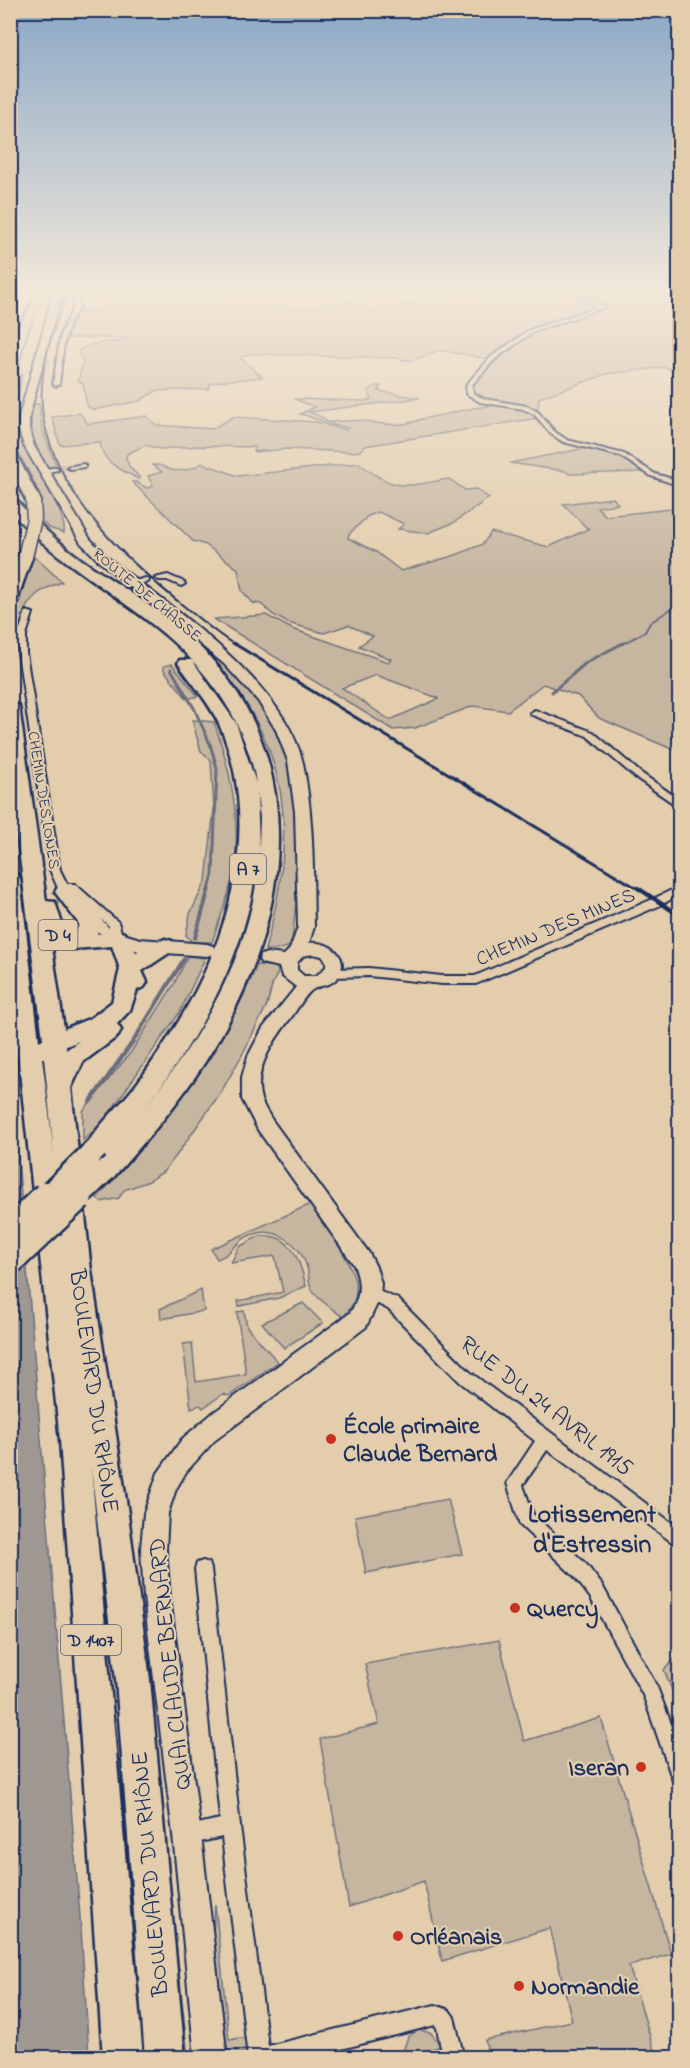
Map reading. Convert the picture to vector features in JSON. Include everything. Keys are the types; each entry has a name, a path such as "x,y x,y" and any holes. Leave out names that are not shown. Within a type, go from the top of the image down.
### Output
{"highway":[{"path":"10,454 33,500 34,519 25,557 10,597"},
{"name":"A 7","path":"10,502 42,534 158,619 206,663 248,727 262,768 269,802 271,844 260,916 238,978 193,1062 129,1144 100,1160 10,1232"},
{"name":"A 7","path":"10,522 35,544 157,635 190,668 211,695 228,728 244,772 249,800 250,854 245,889 217,975 173,1053 100,1160 10,1260"},
{"name":"BOULEVARD DU RHÔNE","path":"12,716 35,879 77,1262 112,1506 133,1680 165,2058"},
{"path":"10,827 23,876 39,1024 43,1036 70,1043 100,1036"},
{"name":"BOULEVARD DU RHÔNE","path":"10,879 50,1224 51,1252 70,1401 94,1669 123,2058"},
{"name":"D 4","path":"35,879 44,890 54,931 60,938 71,941 117,938"},
{"path":"62,886 83,912 89,924 84,941"},
{"path":"59,1088 74,1056 128,1016 137,1001 139,988 130,971 124,947 117,938"},
{"path":"50,1224 49,1129 39,1059 43,1050 54,1040 89,1029 111,1017 125,997 127,976 130,971 145,956 175,946"}],"main road":[{"name":"ROUTE DE CHASSE","path":"32,391 24,417 24,430 29,446 85,541 139,581 229,660 255,688 274,714 290,748 300,786 306,884 306,927 292,963"},
{"name":"ROUTE DE CHASSE","path":"306,884 330,961"},
{"name":"CHEMIN DES LONES","path":"117,938 139,945 207,950"},
{"path":"269,1033 308,983 322,981 330,961 313,948 292,963 269,1033 257,1056 250,1088 251,1099 265,1125 362,1259 372,1280 371,1294"},
{"path":"267,959 292,963 308,983"},
{"name":"QUAI CLAUDE BERNARD","path":"211,2058 187,1835 153,1557 154,1524 158,1503 178,1462 195,1442 214,1425 358,1320 365,1311 371,1294"}],"street":[{"path":"470,391 470,394 482,400 525,407 536,413 553,432 566,441 622,455 652,475 680,484"},
{"path":"70,467 83,466"},
{"path":"43,471 56,469"},
{"path":"159,578 169,572 181,584"},
{"name":"CHEMIN DES LONES","path":"29,613 22,635 22,653 55,870 62,886 92,914 102,929 117,938"},
{"path":"536,713 590,734 638,775 680,806"},
{"name":"CHEMIN DES MINES","path":"330,961 369,972 442,980 476,980 657,902 680,889"},
{"name":"RUE DU 24 AVRIL 1915","path":"371,1294 393,1304 465,1377 680,1540"},
{"path":"546,1439 516,1483 526,1519 580,1570 596,1591 651,1693 680,1774"},
{"path":"203,1569 230,1826 260,2058 435,2015 442,2017 447,2024 454,2058"},
{"path":"187,1835 230,1826"}],"shaded area":[{"path":"13,391 19,391 16,414 19,436 54,499 64,524 64,533 49,528 41,520 40,498 10,432"},
{"path":"84,391 169,391 156,391 139,401 94,410 87,406"},
{"path":"368,391 378,391 420,398 310,412 325,419 326,422 360,420 394,424 415,422 482,406 498,405 527,410 539,418 365,446 360,451 352,452 288,449 254,452 255,447 199,446 160,449 145,445 127,454 126,458 129,466 140,478 138,479 109,461 100,442 60,445 52,417 80,413 88,424 147,416 156,425 212,429 233,417 316,422 345,430 348,428 335,426 300,414 315,407 294,399 365,401 371,399"},
{"path":"475,391 560,391 539,398 538,409 517,403 486,400 476,396"},
{"path":"34,404 39,404 42,429 57,468 45,466 35,443 31,421"},
{"path":"586,448 623,457 645,472 569,474 565,471 510,463"},
{"path":"202,463 238,476 359,463 372,473 392,483 411,485 449,479 465,490 476,489 489,498 453,523 428,533 398,529 404,524 379,512 368,516 349,534 348,538 376,552 401,571 456,555 483,544 491,532 549,547 590,528 587,528 563,504 613,498 618,504 597,507 606,516 679,508 679,752 599,718 578,696 543,684 508,711 473,706 415,728 393,730 214,619 266,615 292,629 388,662 391,659 359,646 373,636 348,625 324,633 288,623 272,614 261,604 253,603 242,591 238,569 206,545 193,541 132,482 147,488 153,486 148,476 162,472 152,465 179,471","holes":["376,675 438,698 390,720 342,688"]},
{"path":"36,558 62,582 37,594 28,604 22,617 17,613 30,560"},
{"path":"207,652 231,670 265,712 280,742 291,774 299,843 298,878 291,946 277,950 265,950 282,866 284,828 280,792 271,756 257,721 235,687"},
{"path":"172,664 198,696 187,699 164,670 164,666"},
{"path":"192,720 214,722 225,757 235,809 235,862 229,893 212,942 192,942 186,935 190,914 206,881 214,809 211,760 201,751"},
{"path":"188,956 205,958 180,1012 104,1121 83,1140 83,1111 131,1052 173,986"},
{"path":"257,965 277,967 278,973 273,982 267,1005 221,1092 163,1172 149,1181 124,1190 119,1198 101,1202 97,1198 188,1089 225,1030"},
{"path":"10,1061 81,1929 89,2057 11,2057"},
{"path":"311,1204 345,1256 354,1278 356,1288 354,1300 343,1317 314,1293 304,1259 287,1239 271,1233 254,1234 217,1259 211,1249"},
{"path":"259,1236 270,1236 287,1243 301,1267 306,1286 279,1298 239,1306 238,1301 283,1292 275,1256 231,1263 239,1247"},
{"path":"201,1290 204,1311 161,1319 160,1309"},
{"path":"303,1303 323,1323 284,1348 262,1323"},
{"path":"244,1311 247,1327 278,1362 229,1396 223,1394 203,1408 200,1405 191,1408 183,1344 192,1343 196,1382 246,1374 237,1312"},
{"path":"448,1499 462,1554 366,1573 355,1516"},
{"path":"499,1640 524,1741 601,1718 671,1954 629,1966 656,2057 489,2057 485,2040 572,2021 550,1928 442,1961 424,1881 349,1907 320,1739 379,1724 365,1664"},
{"path":"679,1655 679,1708 664,1670"},
{"path":"163,1818 188,2057 181,2057 157,1819"},
{"path":"215,1904 229,2040 246,2037 247,2051 240,2053 238,2051 227,2056 213,1935"},
{"path":"418,2030 431,2033 441,2046 425,2051 426,2057 418,2057 417,2053 401,2057 408,2037"}],"waterway":[{"path":"13,427 17,391"},
{"path":"620,645 645,632 650,623 680,603"},
{"path":"552,692 587,662 623,643"},
{"path":"171,669 194,708 210,744 217,768 213,874 209,890"},
{"path":"195,938 209,888"},
{"path":"90,1102 134,1040 184,959"}],"tunnel":[{"path":"56,469 70,467"}],"railway":[{"path":"42,391 44,422 52,450 80,502 98,526 140,569 209,627 235,645"},
{"path":"233,643 640,890"},
{"path":"638,888 680,916"}],"place":[{"name":"École primaire Claude Bernard","path":"331,1439"},
{"name":"Quercy","path":"515,1608"},
{"name":"Iseran","path":"641,1767"},
{"name":"Orléanais","path":"398,1936"},
{"name":"Normandie","path":"519,1986"}],"district":[{"name":"Lotissement d'Estressin","path":"592,1528"}]}
